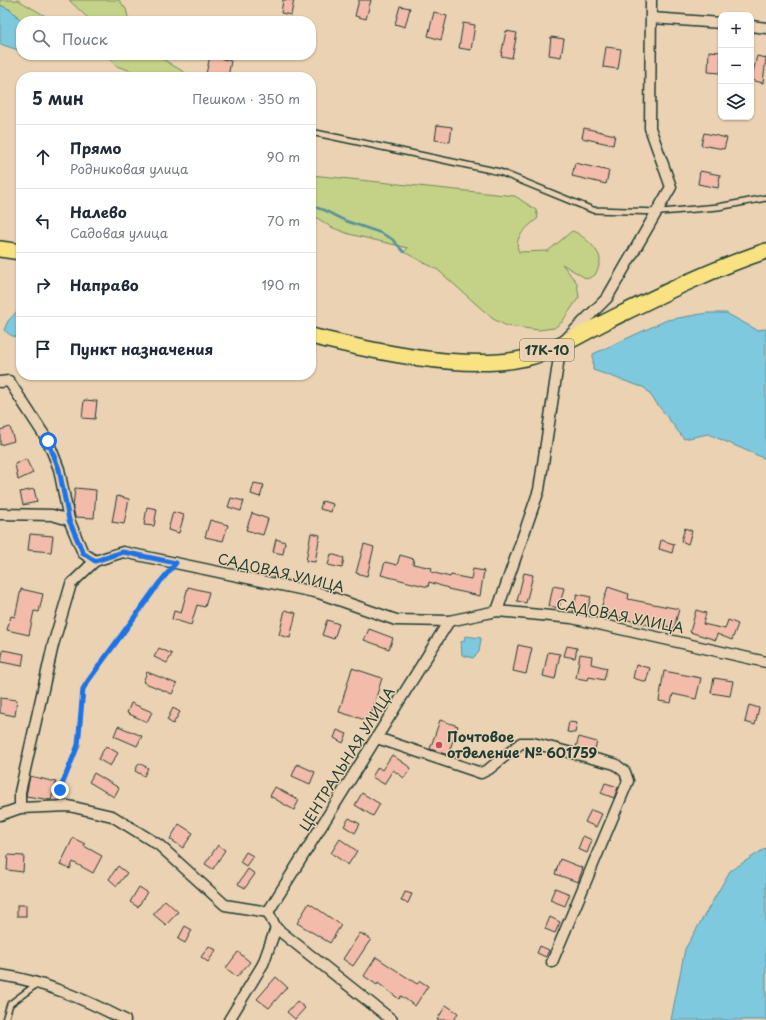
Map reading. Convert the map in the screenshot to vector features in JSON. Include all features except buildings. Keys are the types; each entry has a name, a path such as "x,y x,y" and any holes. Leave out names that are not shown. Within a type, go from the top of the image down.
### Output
{"main road":[{"path":"0,249 16,251"},
{"name":"17К-10","path":"316,337 403,355 469,361 504,361 526,358 561,344 683,283 725,265 766,252"}],"street":[{"path":"497,611 539,490 561,344 607,298 655,212 671,187 650,128 651,0"},
{"path":"652,18 718,23"},
{"path":"754,26 766,28"},
{"path":"0,382 10,381 48,441 59,469 69,520 83,553 95,561 71,584 49,661 20,792 20,808"},
{"path":"0,514 52,515 69,520"},
{"name":"САДОВАЯ УЛИЦА","path":"95,561 123,552 319,593 396,620 449,621 497,611 572,618 766,662"},
{"name":"ЦЕНТРАЛЬНАЯ УЛИЦА","path":"268,912 449,621"},
{"path":"377,738 481,773 490,769 521,742 534,743 615,764 625,772 628,781 552,962"},
{"path":"0,815 20,808 69,806 112,816 159,845 225,905 268,912 276,928 392,1020"},
{"path":"229,1020 263,964 276,928"},
{"path":"0,975 16,977 87,1001 125,1020"}],"lane":[{"path":"316,133 500,172 593,210 655,212 718,207 766,198"},
{"path":"5,1020 10,1004 37,984"}],"path":[{"path":"50,807 60,790 78,745 83,689 160,582 176,563"}],"green space":[{"path":"0,0 18,0 45,16 17,16 11,10 0,5"},
{"path":"69,0 119,0 126,9 128,16 86,16"},
{"path":"112,60 164,60 184,72 135,72 116,66"},
{"path":"316,176 515,196 536,210 538,218 519,237 517,247 519,252 548,251 572,231 576,232 594,247 600,260 595,275 587,279 562,264 577,283 579,297 562,322 554,328 539,330 507,326 493,319 438,270 404,252 408,248 349,234 331,227 316,217"}],"water":[{"path":"0,5 11,10 17,16 16,49 0,44"},
{"path":"16,312 16,336 10,335 4,330 8,321"},
{"path":"707,313 726,313 757,330 766,329 766,459 708,434 684,439 645,388 593,370 593,354 667,320"},
{"path":"465,636 481,638 479,652 473,658 462,655 461,642 464,641"},
{"path":"766,848 766,1020 671,1020 685,949 730,871"}],"waterway":[{"path":"316,208 346,221 381,233 392,239 404,252"}],"place":[{"name":"Почтовое отделение № 601759","path":"439,745"}],"route":[{"path":"48,441 59,469 65,493 69,520 83,553 95,561 123,552 176,563 160,582 83,689 78,745 68,765 60,790"}]}
